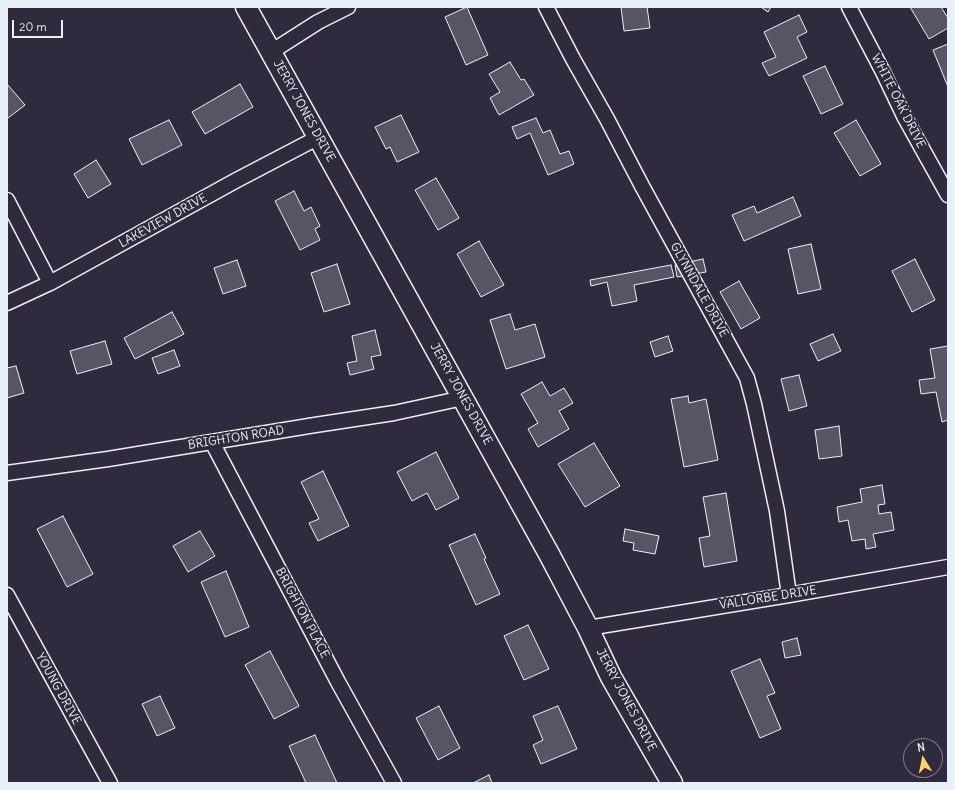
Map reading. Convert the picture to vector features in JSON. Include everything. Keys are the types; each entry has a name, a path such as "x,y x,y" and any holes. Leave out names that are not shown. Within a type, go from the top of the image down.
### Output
{"main road":[{"name":"JERRY JONES DRIVE","path":"246,7 549,554 588,628 611,677 672,783"}],"street":[{"path":"271,52 318,22 348,7"},
{"name":"GLYNNDALE DRIVE","path":"546,7 747,378 777,511 789,595"},
{"name":"WHITE OAK DRIVE","path":"848,7 883,72 904,116 948,195"},
{"name":"LAKEVIEW DRIVE","path":"7,303 50,283 235,181 319,137"},
{"path":"7,200 50,283"},
{"name":"BRIGHTON ROAD","path":"7,473 108,459 394,413 463,398"},
{"name":"BRIGHTON PLACE","path":"212,442 338,682 394,783"},
{"name":"VALLORBE DRIVE","path":"588,628 948,567"},
{"name":"YOUNG DRIVE","path":"7,595 110,783"}],"building":[{"path":"467,7 488,55 466,65 445,17"},
{"path":"621,7 647,7 650,28 624,31"},
{"path":"761,7 771,7 768,12"},
{"path":"910,7 941,7 948,18 948,28 929,39"},
{"path":"799,15 807,32 797,37 807,58 769,76 762,63 776,57 764,32"},
{"path":"948,44 948,87 933,50"},
{"path":"510,62 521,80 524,79 534,95 499,115 490,98 500,92 489,74"},
{"path":"825,66 843,104 821,114 803,76"},
{"path":"7,84 25,105 8,118 7,117"},
{"path":"240,84 253,107 205,134 192,112"},
{"path":"401,115 419,152 397,162 390,147 386,149 375,127"},
{"path":"536,118 543,133 550,130 560,154 569,151 574,164 548,175 530,133 517,139 512,127"},
{"path":"169,120 182,145 142,165 129,139"},
{"path":"856,120 881,164 860,176 834,133"},
{"path":"96,160 111,184 88,198 74,174"},
{"path":"436,178 459,218 438,230 415,190"},
{"path":"294,191 304,211 311,207 320,226 315,229 320,240 300,250 275,201"},
{"path":"793,197 801,216 744,241 732,215 754,206 757,213"},
{"path":"479,241 504,285 481,297 457,254"},
{"path":"811,244 821,289 798,294 788,249"},
{"path":"703,259 706,272 677,277 675,265"},
{"path":"915,259 935,300 912,312 892,271"},
{"path":"237,260 246,286 223,294 214,268"},
{"path":"337,264 350,304 324,312 311,273"},
{"path":"671,265 674,277 634,285 637,301 612,306 607,282 591,286 590,280"},
{"path":"739,281 760,318 741,329 720,292"},
{"path":"172,312 184,334 135,359 124,338"},
{"path":"510,314 515,330 535,324 545,357 506,369 490,320"},
{"path":"375,330 381,355 371,357 374,369 350,375 347,363 357,361 352,336"},
{"path":"833,334 841,351 818,361 810,344"},
{"path":"668,336 673,351 655,357 650,342"},
{"path":"105,341 112,364 77,374 70,351"},
{"path":"948,346 948,420 942,422 936,392 921,394 919,380 935,378 930,349"},
{"path":"174,350 180,366 158,374 152,358"},
{"path":"16,366 24,393 7,398 7,368"},
{"path":"799,375 807,406 789,411 781,379"},
{"path":"542,382 550,396 564,388 573,403 559,411 569,429 538,447 528,429 538,423 521,394"},
{"path":"688,396 689,403 706,399 718,460 684,467 671,399"},
{"path":"839,426 842,456 819,459 815,430"},
{"path":"594,443 620,486 585,507 558,464"},
{"path":"436,452 459,498 436,510 427,493 412,501 397,472"},
{"path":"323,471 349,526 318,541 309,523 319,519 301,482"},
{"path":"882,485 885,504 878,505 879,514 891,512 894,530 873,534 876,547 866,549 865,539 852,541 848,520 839,522 837,507 862,502 860,489"},
{"path":"726,493 737,561 704,567 699,538 710,536 703,497"},
{"path":"63,516 93,574 67,587 37,529"},
{"path":"625,529 659,536 655,554 633,550 634,543 623,541"},
{"path":"200,531 215,556 188,572 173,546"},
{"path":"475,534 486,558 484,559 500,594 476,605 449,545"},
{"path":"226,571 249,627 225,637 201,582"},
{"path":"528,625 549,669 524,680 504,636"},
{"path":"797,638 801,655 785,658 782,642"},
{"path":"270,651 299,706 274,719 245,665"},
{"path":"760,659 775,693 767,696 781,729 760,738 731,671"},
{"path":"160,696 175,728 157,736 142,704"},
{"path":"439,706 460,748 438,760 416,718"},
{"path":"558,706 577,749 541,764 533,745 543,740 533,716"},
{"path":"315,735 337,783 306,783 289,746"},
{"path":"489,775 492,783 473,783"}]}
